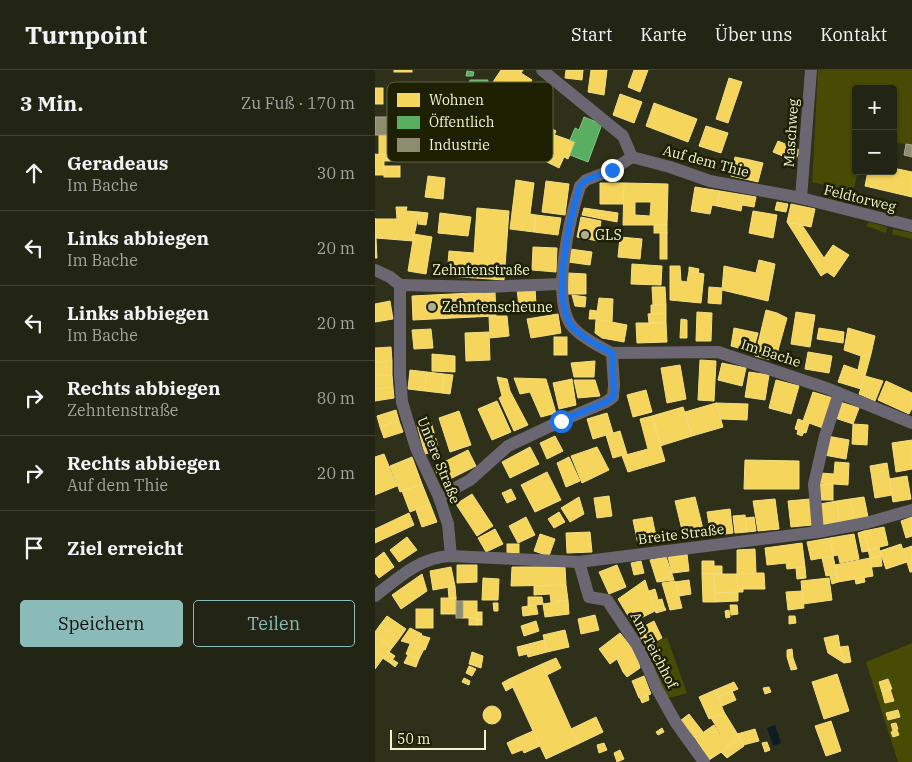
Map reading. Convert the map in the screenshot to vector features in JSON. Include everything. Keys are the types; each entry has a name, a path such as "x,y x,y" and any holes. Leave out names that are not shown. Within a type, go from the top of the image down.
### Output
{"street":[{"path":"439,497 470,480 507,446 606,402 613,397 612,353 577,331 571,325 561,284 566,244 580,186 586,180 612,170 632,157 623,136 542,70"},
{"name":"Maschweg","path":"801,198 811,70"},
{"name":"Auf dem Thie","path":"632,157 671,167 710,181 801,198"},
{"name":"Feldtorweg","path":"801,198 912,226"},
{"path":"375,270 400,284"},
{"name":"Zehntenstraße","path":"400,284 485,287 561,284"},
{"name":"Untere Straße","path":"400,284 400,375 402,402 416,448 439,497 448,524 451,556"},
{"name":"Im Bache","path":"612,353 718,352 795,376 912,423"},
{"path":"818,532 814,484 825,436 839,393"},
{"name":"Breite Straße","path":"375,596 421,562 437,557 579,562 818,532 866,523 912,510"},
{"name":"Am Teichhof","path":"579,562 589,597 607,600 637,645 657,689 677,723 704,762"}],"shaded area":[{"path":"818,70 912,70 912,145 897,143 897,85 852,85 852,175 857,175 853,192 812,182"},
{"path":"869,222 887,227 886,233 866,226"},
{"path":"893,229 912,233 912,239 892,234"},
{"path":"667,637 687,693 673,697 667,697 645,648"},
{"path":"912,643 912,762 898,762 866,662"}],"water":[{"path":"775,725 781,743 773,746 767,728"}],"building: Wohnen":[{"path":"394,70 412,70 412,72 394,72"},
{"path":"501,70 523,70 521,73 532,80 531,82 493,82"},
{"path":"566,70 583,70 582,80 565,78"},
{"path":"591,70 607,70 604,95 588,92"},
{"path":"634,70 648,70 640,92 628,87"},
{"path":"729,78 742,82 728,123 716,119"},
{"path":"375,88 383,88 383,104 375,104"},
{"path":"620,94 642,102 634,123 613,115"},
{"path":"654,103 697,119 688,142 646,126"},
{"path":"706,126 728,133 721,153 699,146"},
{"path":"379,135 387,135 387,155 379,155"},
{"path":"555,135 575,142 568,159 564,157 559,168 547,162 553,162 553,139"},
{"path":"778,141 800,150 795,161 773,152"},
{"path":"375,154 384,155 384,175 375,175"},
{"path":"384,155 387,155 387,161 384,161"},
{"path":"735,157 750,160 745,179 731,176"},
{"path":"750,160 763,163 758,182 745,179"},
{"path":"384,166 400,166 400,177 384,177"},
{"path":"897,169 912,172 912,197 865,186 867,175 897,175"},
{"path":"428,176 445,178 443,199 425,197"},
{"path":"516,180 534,183 530,214 536,215 534,232 510,229"},
{"path":"546,181 569,184 565,215 542,212"},
{"path":"600,183 624,183 623,204 600,204"},
{"path":"624,183 668,184 667,225 623,225","holes":["635,202 651,202 650,216 635,215"]},
{"path":"695,187 720,191 717,206 712,205 710,214 691,211"},
{"path":"720,191 744,195 741,211 717,206"},
{"path":"744,195 756,197 754,207 742,205"},
{"path":"777,202 788,204 786,212 775,210"},
{"path":"791,204 815,209 811,227 787,222"},
{"path":"396,207 407,207 406,211 419,212 413,241 376,238 375,219 397,219"},
{"path":"477,208 509,211 504,280 447,276 449,251 474,253"},
{"path":"584,208 618,213 617,222 582,215"},
{"path":"753,211 777,215 773,238 749,233"},
{"path":"419,212 428,213 426,225 418,224"},
{"path":"440,213 471,217 468,236 438,233"},
{"path":"536,215 561,218 558,235 534,232"},
{"path":"581,217 601,221 598,241 577,237"},
{"path":"375,218 377,258 375,258"},
{"path":"787,222 802,225 824,258 833,245 849,255 834,277 827,272 821,276"},
{"path":"654,225 667,225 667,233 654,233"},
{"path":"660,233 667,233 667,259 660,259"},
{"path":"414,234 432,237 426,274 408,271"},
{"path":"620,237 642,239 640,259 618,257"},
{"path":"533,247 557,248 556,272 532,270"},
{"path":"570,249 592,252 590,265 568,262"},
{"path":"759,260 775,264 768,301 722,290 724,266 756,273"},
{"path":"632,264 662,266 661,285 631,284"},
{"path":"670,266 680,266 681,281 687,282 689,271 704,274 701,303 670,300"},
{"path":"689,267 699,269 698,273 689,271"},
{"path":"568,273 586,274 586,294 568,294"},
{"path":"535,287 536,306 519,307 517,289"},
{"path":"652,287 665,287 666,305 653,305"},
{"path":"709,287 722,288 721,304 708,303"},
{"path":"495,292 496,316 453,318 452,294"},
{"name":"Zehntenscheune","path":"452,294 453,318 413,320 412,296"},
{"path":"572,295 586,297 585,307 575,306"},
{"path":"599,298 613,299 612,322 596,319"},
{"path":"390,301 393,319 375,322 375,304"},
{"path":"651,305 666,305 666,313 651,314"},
{"path":"590,310 597,311 596,319 589,319"},
{"path":"766,310 787,318 775,361 755,356"},
{"path":"697,312 712,313 711,341 696,341"},
{"path":"796,312 815,315 810,347 791,344"},
{"path":"666,313 666,323 649,323 648,314"},
{"path":"558,314 561,333 531,338 527,319"},
{"path":"507,316 509,336 490,338 489,317"},
{"path":"596,319 627,325 624,342 602,338 595,333"},
{"path":"681,319 687,320 687,338 680,338"},
{"path":"636,323 666,323 667,342 637,343"},
{"path":"734,328 758,333 753,352 731,346"},
{"path":"819,328 844,332 843,343 817,339"},
{"path":"848,328 875,336 871,354 861,356 844,350"},
{"path":"431,329 433,348 414,349 412,330"},
{"path":"489,332 490,360 466,361 465,333"},
{"path":"554,337 567,337 567,355 554,355"},
{"path":"391,347 392,361 375,362 375,348"},
{"path":"808,352 832,356 829,373 805,369"},
{"path":"432,354 455,356 455,372 432,371"},
{"path":"871,354 864,379 858,370 861,356"},
{"path":"700,360 716,361 714,401 698,400"},
{"path":"392,361 392,375 375,376 375,362"},
{"path":"595,361 594,377 574,377 571,363"},
{"path":"722,363 746,368 742,386 718,380"},
{"path":"680,365 686,399 667,403 661,368"},
{"path":"844,365 858,370 864,379 861,389 838,382"},
{"path":"410,370 427,372 425,391 408,389"},
{"path":"427,372 444,374 442,393 425,391"},
{"path":"749,372 769,375 765,400 745,397"},
{"path":"444,374 453,375 450,394 442,393"},
{"path":"392,375 393,387 375,389 375,376"},
{"path":"865,376 883,381 875,401 859,394"},
{"path":"497,377 507,379 510,391 528,425 514,431 499,398 502,396"},
{"path":"514,378 546,379 556,413 541,417 530,392 520,394"},
{"path":"572,379 576,405 559,409 553,383"},
{"path":"574,380 595,380 600,396 578,398"},
{"path":"776,380 799,386 791,414 769,408"},
{"path":"886,381 912,393 912,408 909,414 878,400"},
{"path":"393,387 394,398 375,401 375,389"},
{"path":"646,390 652,412 633,417 627,395"},
{"path":"813,392 833,398 823,428 803,421"},
{"path":"497,401 511,432 492,440 478,409"},
{"path":"840,402 859,408 853,424 835,418"},
{"path":"716,403 748,404 747,420 721,419"},
{"path":"716,403 723,427 692,436 685,412"},
{"path":"683,407 692,436 660,446 652,416"},
{"path":"396,410 399,421 380,427 377,416"},
{"path":"459,411 471,445 450,452 439,418"},
{"path":"607,413 613,433 593,439 587,419"},
{"path":"652,416 665,461 628,472 622,456 648,449 640,419"},
{"path":"798,419 809,423 806,433 795,429"},
{"path":"399,421 403,432 384,438 380,427"},
{"path":"431,422 439,450 425,454 417,425"},
{"path":"853,424 868,425 867,445 852,444"},
{"path":"798,430 804,432 802,436 797,434"},
{"path":"620,431 627,454 613,458 606,435"},
{"path":"555,436 563,451 547,459 540,443"},
{"path":"827,436 849,440 846,459 824,455"},
{"path":"912,440 912,469 896,472 892,443"},
{"path":"530,447 539,464 510,478 502,462"},
{"path":"597,447 609,470 582,483 571,456"},
{"path":"468,450 476,466 442,483 434,467"},
{"path":"384,454 397,486 375,495 375,457"},
{"path":"412,457 422,484 400,492 390,466"},
{"path":"569,457 580,481 566,487 557,463"},
{"path":"745,460 799,461 799,489 744,489"},
{"path":"835,462 849,463 848,485 820,483 820,473 834,474"},
{"path":"887,463 892,495 875,498 870,466"},
{"path":"547,472 561,500 535,512 521,485"},
{"path":"907,476 911,499 893,502 889,479"},
{"path":"422,484 430,504 410,512 402,491"},
{"path":"818,484 833,484 833,500 818,500"},
{"path":"511,489 516,499 507,503 502,493"},
{"path":"472,494 493,526 477,536 456,504"},
{"path":"609,496 612,516 597,518 594,498"},
{"path":"579,497 584,514 570,522 561,508"},
{"path":"695,497 704,533 684,538 675,501"},
{"path":"864,497 868,517 854,519 850,499"},
{"path":"775,499 779,529 758,531 753,501"},
{"path":"810,499 812,525 791,527 788,501"},
{"path":"850,499 854,519 839,522 837,501"},
{"path":"837,501 839,522 823,525 820,504"},
{"path":"430,504 437,522 422,527 416,510"},
{"path":"730,509 733,533 711,536 707,512"},
{"path":"559,512 565,522 554,528 548,519"},
{"path":"409,513 414,525 375,543 375,529"},
{"path":"745,515 747,532 735,533 733,516"},
{"path":"526,517 535,535 518,543 509,526"},
{"path":"652,517 657,541 638,544 633,520"},
{"path":"754,517 756,531 747,532 745,518"},
{"path":"912,517 912,536 906,538 901,521"},
{"path":"884,527 888,545 868,550 864,531"},
{"path":"495,529 503,544 486,552 478,538"},
{"path":"864,531 869,551 862,552 858,533"},
{"path":"590,532 592,552 567,553 566,533"},
{"path":"540,534 555,539 549,556 534,551"},
{"path":"854,534 859,559 840,563 838,555 833,556 830,538"},
{"path":"407,537 417,550 399,562 390,550"},
{"path":"830,538 833,556 811,560 807,542"},
{"path":"802,543 805,567 787,569 786,563 767,565 765,548"},
{"path":"507,544 519,544 519,553 507,553"},
{"path":"901,544 907,562 886,569 880,551"},
{"path":"912,546 912,572 910,572 903,549"},
{"path":"879,547 881,556 870,558 868,550"},
{"path":"755,549 756,573 737,574 737,550"},
{"path":"384,552 394,567 379,578 375,573 375,559"},
{"path":"687,554 689,571 672,573 668,557"},
{"path":"833,556 837,574 826,576 822,558"},
{"path":"881,556 882,566 872,567 870,558"},
{"path":"666,557 674,580 657,582 650,560"},
{"path":"870,558 873,576 838,582 835,565"},
{"path":"641,561 644,573 634,575 631,563"},
{"path":"702,561 714,561 714,566 722,566 722,574 702,574"},
{"path":"457,565 477,565 477,582 457,583"},
{"path":"617,565 626,587 609,594 599,572"},
{"path":"451,567 455,586 433,590 430,571"},
{"path":"512,567 565,567 566,585 511,586"},
{"path":"805,567 806,578 797,579 796,568"},
{"path":"764,573 765,589 743,589 743,592 738,592 737,574"},
{"path":"422,574 427,591 401,609 392,595"},
{"path":"702,574 714,574 715,602 703,602"},
{"path":"714,574 737,574 738,592 715,593"},
{"path":"837,574 838,582 832,584 830,576"},
{"path":"864,577 865,582 856,584 855,579"},
{"path":"483,578 499,579 498,600 482,600"},
{"path":"829,578 832,600 803,604 801,581"},
{"path":"645,580 655,611 641,618 645,624 636,629 618,599"},
{"path":"689,580 691,594 679,596 675,582"},
{"path":"675,581 682,608 670,610 662,583"},
{"path":"566,585 568,600 551,602 550,594 534,595 534,586"},
{"path":"455,586 456,598 449,598 448,587"},
{"path":"655,589 657,596 651,598 649,591"},
{"path":"802,591 804,608 788,610 786,592"},
{"path":"738,592 738,601 715,602 715,593"},
{"path":"657,596 658,600 662,599 664,606 655,609 651,598"},
{"path":"528,597 542,597 543,604 528,606"},
{"path":"441,598 456,598 456,614 441,614"},
{"path":"568,600 569,614 545,617 543,604"},
{"path":"463,601 477,601 477,618 463,618"},
{"path":"493,603 498,603 498,611 494,611"},
{"path":"536,605 538,614 523,616 522,607"},
{"path":"730,605 737,605 738,614 731,615"},
{"path":"664,606 666,610 656,613 655,609"},
{"path":"416,609 433,609 433,628 416,628"},
{"path":"729,610 730,617 726,618 725,611"},
{"path":"477,612 482,612 482,620 477,620"},
{"path":"595,615 599,630 581,634 578,619"},
{"path":"387,616 406,629 399,639 380,625"},
{"path":"789,616 795,616 796,623 789,624"},
{"path":"469,618 477,618 477,625 469,625"},
{"path":"477,620 482,620 482,625 477,625"},
{"path":"536,621 539,631 524,636 521,626"},
{"path":"654,621 662,638 645,647 637,630"},
{"path":"380,625 399,639 392,648 375,635"},
{"path":"410,628 422,634 412,644 401,641"},
{"path":"565,630 569,647 547,652 543,635"},
{"path":"620,633 632,648 638,660 623,672 617,659 610,664 599,649"},
{"path":"375,635 392,648 384,659 375,652"},
{"path":"420,635 430,638 425,650 412,644"},
{"path":"838,635 844,663 828,653 824,638"},
{"path":"544,640 547,652 528,657 525,645"},
{"path":"410,644 424,649 419,659 406,654"},
{"path":"525,645 527,654 519,656 517,647"},
{"path":"848,646 851,662 844,663 840,647"},
{"path":"792,649 797,669 791,670 787,650"},
{"path":"375,652 383,658 375,669"},
{"path":"389,652 395,656 390,663 384,659"},
{"path":"472,652 483,656 481,668 469,664"},
{"path":"408,655 419,659 416,667 404,663"},
{"path":"556,658 561,668 547,675 542,664"},
{"path":"392,659 398,663 395,667 390,663"},
{"path":"638,660 640,668 627,677 623,672"},
{"path":"542,664 578,744 546,759 509,679"},
{"path":"469,666 476,669 472,676 466,673"},
{"path":"837,674 849,711 824,719 812,682"},
{"path":"644,676 651,694 639,698 632,681"},
{"path":"464,678 470,681 469,685 462,682"},
{"path":"509,679 513,687 506,691 502,683"},
{"path":"888,679 892,689 882,692 879,682"},
{"path":"734,682 738,689 718,697 715,690"},
{"path":"769,687 771,692 765,694 763,688"},
{"path":"890,689 894,701 885,703 882,692"},
{"path":"715,690 724,712 709,719 699,697"},
{"path":"732,691 736,700 722,706 718,697"},
{"path":"648,695 649,700 642,703 640,698"},
{"path":"492,706 498,709 501,715 498,721 492,724 486,721 483,715 486,709"},
{"path":"898,710 900,717 892,719 890,712"},
{"path":"724,712 740,738 729,747 711,718"},
{"path":"890,712 892,719 888,720 886,713"},
{"path":"689,714 703,732 695,738 680,721"},
{"path":"596,717 603,732 578,744 571,729"},
{"path":"831,721 841,751 826,756 815,726"},
{"path":"896,723 898,729 893,731 891,724"},
{"path":"714,725 729,747 709,760 695,738"},
{"path":"662,728 664,732 658,735 656,732"},
{"path":"755,729 759,741 743,745 737,734"},
{"path":"897,730 899,735 893,737 891,732"},
{"path":"533,731 540,746 524,753 517,738"},
{"path":"517,738 522,750 512,754 507,743"},
{"path":"740,738 744,746 727,758 721,752"},
{"path":"767,742 770,750 765,752 762,743"},
{"path":"604,743 607,750 599,753 597,745"},
{"path":"620,750 624,759 617,762 614,753"}],"building: Öffentlich":[{"path":"467,71 474,72 473,76 466,76"},
{"path":"470,80 488,80 488,82 470,82"},
{"path":"584,117 602,124 588,162 570,155 575,142 570,140 575,128 579,130"}],"building: Industrie":[{"path":"375,117 387,117 387,135 375,135"},
{"path":"906,144 912,145 912,157 904,155"},
{"path":"456,601 463,601 463,618 456,618"}],"place":[{"name":"GLS","path":"585,235"},
{"name":"Zehntenscheune","path":"432,307"}],"route":[{"path":"561,421 606,402 613,397 612,353 597,345 571,325 561,284 566,244 580,186 586,180 612,170"}]}
